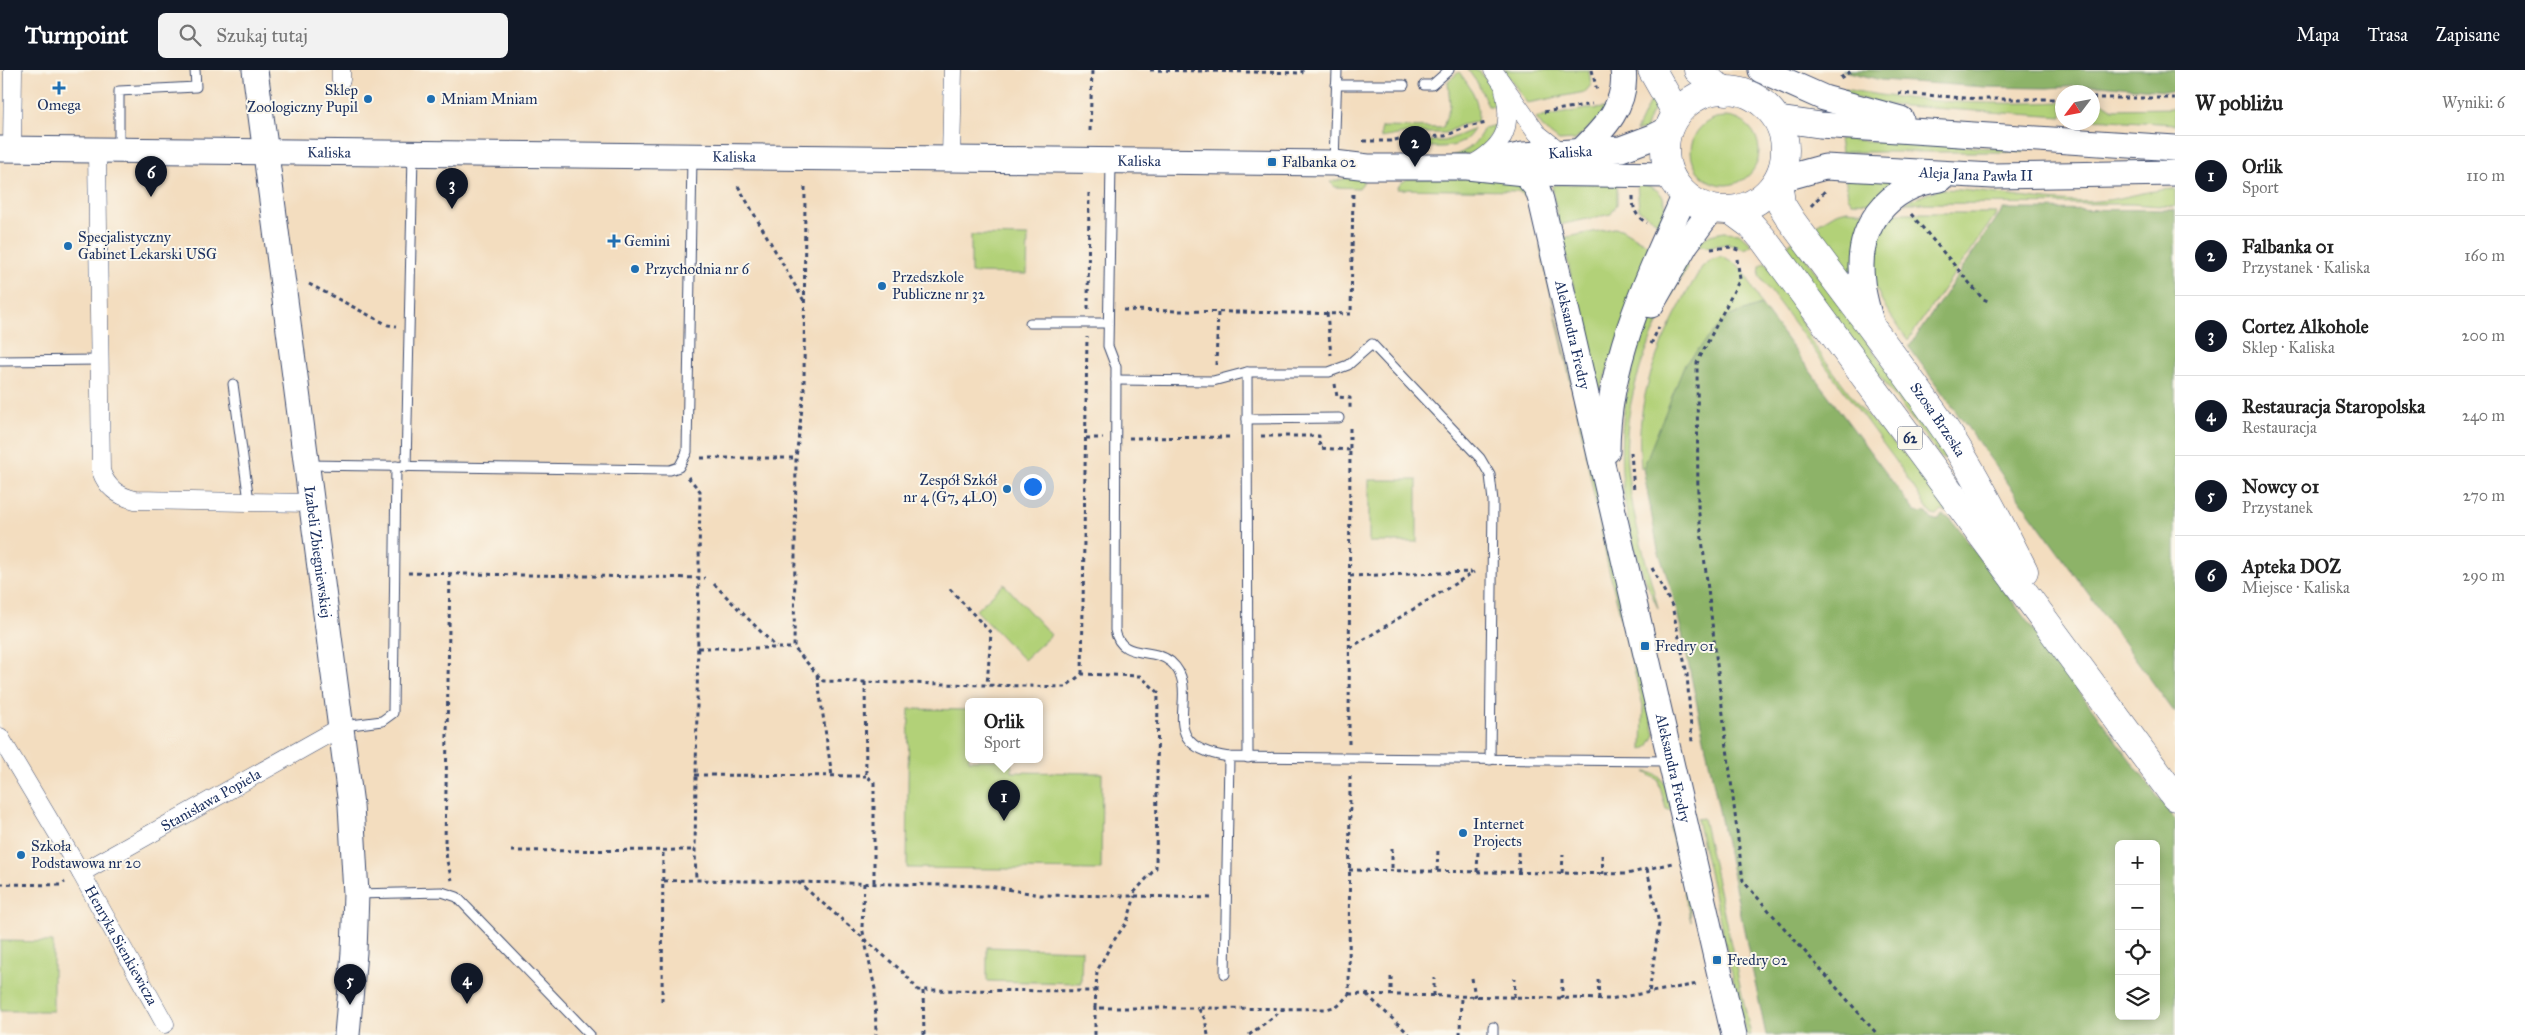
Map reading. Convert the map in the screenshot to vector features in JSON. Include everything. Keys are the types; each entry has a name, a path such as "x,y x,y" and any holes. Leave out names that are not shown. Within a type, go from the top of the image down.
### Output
{"main road":[{"path":"1652,70 1673,121"},
{"path":"1698,70 1715,85 1727,91"},
{"path":"1678,185 1665,151 1673,121 1696,98 1716,91 1743,93 1768,107 1777,119"},
{"name":"62","path":"1678,185 1698,204 1722,210 1752,204 1763,197 1778,180 1784,165 1785,150 1777,119"},
{"name":"Szosa Brzeska","path":"1778,180 1782,204 1791,220 1909,378 1972,472 2045,610 2083,671"},
{"name":"Szosa Brzeska","path":"1722,210 1751,225 1764,240 2175,797"}],"street":[{"path":"6,149 13,70"},
{"name":"Izabeli Zbiegniewskiej","path":"255,70 351,805 356,894 354,952 347,1035"},
{"path":"951,158 953,70"},
{"path":"1498,76 1517,118 1537,133 1571,152 1600,133 1617,108 1622,93 1624,70"},
{"path":"1761,70 1806,91 1869,111 1912,122 1997,137"},
{"path":"1467,167 1493,149 1506,129 1517,118"},
{"path":"1777,119 1820,125 2175,148"},
{"name":"Kaliska","path":"1467,167 1522,155 1631,146 1673,121"},
{"name":"Kaliska","path":"6,149 1111,160 1335,152 1368,167 1467,167 1678,185"},
{"path":"108,150 100,360 102,471 110,488 120,496 135,500 312,502"},
{"name":"Aleja Jana Pawła II","path":"1778,180 1825,167 1993,176 2175,173"},
{"name":"Aleksandra Fredry","path":"1524,173 1537,188 1541,200 1673,762 1734,1035"},
{"path":"1873,331 1862,282 1861,262 1870,225 1885,204 1902,190 1918,183 1993,176"},
{"name":"Aleksandra Fredry","path":"1611,504 1607,449 1614,387 1621,357 1678,185"},
{"name":"Aleksandra Fredry","path":"1621,357 1686,244 1722,210"},
{"name":"Stanisława Popiela","path":"81,873 341,726"},
{"name":"Henryka Sienkiewicza","path":"0,738 81,873 165,1024"}],"lane":[{"path":"108,150 120,91 196,87 195,70"},
{"path":"1335,152 1337,70"},
{"path":"1424,85 1432,85 1449,70"},
{"path":"1336,85 1404,85"},
{"path":"341,726 382,721 393,713 395,573 409,326 413,152"},
{"path":"307,465 670,470 679,467 685,458 687,443 692,156"},
{"path":"1111,160 1108,346 1116,367 1116,635 1127,649 1160,656 1171,663 1181,681 1182,724 1191,744 1203,751 1229,758 1673,762"},
{"path":"1030,323 1108,323"},
{"path":"1116,380 1216,381 1247,372 1333,371 1348,365 1372,344 1480,458 1490,476 1493,492 1490,760"},
{"path":"0,360 100,360"},
{"path":"1247,372 1248,758"},
{"path":"233,384 250,502"},
{"path":"1247,419 1339,418"},
{"path":"1225,974 1229,758"},
{"path":"356,894 442,892 457,897 590,1035"}],"path":[{"path":"1090,131 1092,70"},
{"path":"1150,70 1302,73 1302,70"},
{"path":"1592,70 1594,80"},
{"path":"1840,78 1853,70"},
{"path":"1891,92 1979,98 2055,99"},
{"path":"2100,98 2175,98"},
{"path":"1335,152 1408,137 1445,136 1467,127 1586,105"},
{"path":"738,186 805,301"},
{"path":"805,186 804,391 796,458 794,648 823,681 1065,687 1082,674 1140,676 1158,692 1156,868 1133,896 1127,922 1112,942 1097,971 1095,1035"},
{"path":"1082,674 1089,189"},
{"path":"1123,302 1123,311 1351,314 1353,192"},
{"path":"1909,212 1983,298 1991,302"},
{"path":"1737,259 1740,279 1697,363 1698,506 1743,882 1878,1035"},
{"path":"309,284 388,326 409,326"},
{"path":"1216,381 1218,312"},
{"path":"1327,313 1337,397 1350,398 1350,415"},
{"path":"1650,345 1662,321"},
{"path":"1096,1008 1326,1009 1338,1006 1349,994 1350,424"},
{"path":"1086,438 1319,436 1320,448 1350,450"},
{"path":"1631,449 1634,492"},
{"path":"685,458 796,458"},
{"path":"679,467 700,491 694,850 696,880"},
{"path":"1651,561 1672,606 1687,674 1693,746"},
{"path":"1350,648 1474,572"},
{"path":"1350,576 1492,572"},
{"path":"395,573 705,578"},
{"path":"450,574 446,842 447,861 457,897"},
{"path":"714,584 776,647"},
{"path":"950,589 992,633 987,685"},
{"path":"698,648 794,648"},
{"path":"817,675 832,776"},
{"path":"865,682 866,776"},
{"path":"695,775 866,776 874,782 874,884"},
{"path":"1392,848 1392,871"},
{"path":"511,851 694,850"},
{"path":"1437,872 1438,850"},
{"path":"662,1001 663,851"},
{"path":"1477,872 1478,851"},
{"path":"1518,852 1519,872"},
{"path":"1562,854 1562,873"},
{"path":"1602,855 1603,874"},
{"path":"1349,870 1627,874 1675,862"},
{"path":"1647,869 1659,924 1649,993"},
{"path":"664,881 990,886 1040,895 1226,899"},
{"path":"0,884 60,885 65,882"},
{"path":"798,882 904,973 915,988 923,991 1096,991"},
{"path":"864,883 862,928 875,989 876,1035"},
{"path":"1391,977 1391,995"},
{"path":"1434,978 1434,996"},
{"path":"1472,978 1475,997"},
{"path":"1514,997 1515,978"},
{"path":"1562,979 1562,998"},
{"path":"1598,979 1599,999"},
{"path":"1349,994 1599,999 1629,998 1698,984"},
{"path":"923,991 924,1035"},
{"path":"1366,994 1410,1035"},
{"path":"1460,1035 1462,996"},
{"path":"1198,1008 1206,1019 1208,1035"},
{"path":"1250,1035 1285,1008"}],"green space":[{"path":"1468,70 1479,70 1494,91 1497,106 1488,106 1478,84"},
{"path":"1504,70 1589,70 1591,85 1585,92 1527,103"},
{"path":"1841,70 2175,70 2175,92 2100,85 2055,85 2055,88 2047,88 1985,87 1881,80"},
{"path":"1459,72 1474,95 1478,108 1477,122 1461,125 1446,133 1409,133 1381,138 1381,127 1443,128 1450,105 1448,81"},
{"path":"1845,89 1872,94 1954,102 2055,102 2055,117 1890,105 1844,95"},
{"path":"1654,93 1657,105 1651,114 1645,130 1636,131"},
{"path":"2100,101 2113,109 2175,108 2175,124 2100,119"},
{"path":"1610,108 1575,140 1559,141 1545,130 1536,118 1586,109"},
{"path":"1725,117 1738,120 1749,127 1756,138 1759,151 1756,164 1749,175 1738,182 1725,185 1712,182 1701,175 1694,164 1691,151 1694,138 1701,127 1712,120"},
{"path":"1496,125 1488,140 1479,149 1459,156 1450,156 1456,155 1471,146 1484,128"},
{"path":"1474,129 1470,136 1453,146 1426,147 1427,141 1445,141"},
{"path":"1839,139 2024,150 2024,152 1841,152"},
{"path":"1363,176 1363,183 1359,188 1335,187 1330,182"},
{"path":"1845,176 1901,179 1874,203 1852,202 1848,196"},
{"path":"1506,178 1520,182 1530,203 1527,197 1518,191 1397,189 1407,179"},
{"path":"1617,182 1617,204 1611,214 1559,225 1552,185"},
{"path":"1637,183 1654,188 1662,196 1665,208 1663,226 1639,210"},
{"path":"1939,189 2079,202 2109,200 2175,189 2175,207 2132,204 1904,203"},
{"path":"2003,209 2175,210 2175,713 1909,347"},
{"path":"1847,210 1869,212 1852,280 1811,228 1836,213"},
{"path":"1894,213 1997,213 1908,340 1886,308 1874,279 1872,264 1875,248 1882,231"},
{"path":"1614,228 1621,229 1653,248 1599,393 1562,238"},
{"path":"1724,232 1739,233 1752,245 1745,249 1727,244 1706,247 1695,244 1710,235"},
{"path":"971,235 1028,236 1027,274 971,273"},
{"path":"1793,241 1947,452 1946,459 1942,459 1783,248"},
{"path":"1540,246 1655,735 1648,747 1642,750 1643,706 1608,566 1579,419"},
{"path":"1722,257 1730,260 1742,270 1751,283 1761,305 1727,317 1643,468 1641,468 1640,435 1643,408 1653,365 1680,305 1702,267 1712,259"},
{"path":"1766,262 1788,296 1811,341 1865,414 1910,460 1949,513 1942,511 1937,516 1932,515 1896,461 1759,276 1760,266"},
{"path":"1683,263 1687,267 1661,316 1641,366 1633,392 1628,419 1626,447 1630,492 1658,608 1633,542 1622,472 1622,436 1626,401 1633,367 1645,333"},
{"path":"1761,305 1915,512 1927,513 1932,520 1939,520 1942,515 1951,519 2175,820 2175,1035 1766,1035 1682,633 1671,589 1658,550 1643,468 1685,364 1727,317"},
{"path":"1369,480 1417,480 1417,542 1369,542"},
{"path":"1004,584 1051,635 1024,660 976,610"},
{"path":"909,709 965,710 965,763 1011,763 1012,772 1102,773 1101,870 907,868"},
{"path":"1645,772 1652,773 1662,780 1672,811 1666,809 1658,780"},
{"path":"1703,818 1751,1035 1746,1035 1697,819"},
{"path":"1675,824 1687,878 1691,922 1670,828"},
{"path":"0,941 53,942 53,1011 0,1011"},
{"path":"987,947 1082,950 1081,983 987,981"}],"place":[{"name":"Omega","path":"59,88"},
{"name":"Sklep Zoologiczny Pupil","path":"368,99"},
{"name":"Mniam Mniam","path":"431,99"},
{"name":"Falbanka 02","path":"1272,162"},
{"name":"Falbanka 01","path":"1415,167"},
{"name":"Apteka DOZ","path":"151,197"},
{"name":"Cortez Alkohole","path":"452,209"},
{"name":"Gemini","path":"614,241"},
{"name":"Specjalistyczny Gabinet Lekarski USG","path":"68,246"},
{"name":"Przychodnia nr 6","path":"635,269"},
{"name":"Przedszkole Publiczne nr 32","path":"882,286"},
{"name":"Zespół Szkół nr 4 (G7, 4LO)","path":"1007,489"},
{"name":"Fredry 01","path":"1645,646"},
{"name":"Orlik","path":"1004,821"},
{"name":"Internet Projects","path":"1463,833"},
{"name":"Szkoła Podstawowa nr 20","path":"21,855"},
{"name":"Fredry 02","path":"1717,960"},
{"name":"Restauracja Staropolska","path":"467,1004"},
{"name":"Nowcy 01","path":"350,1005"}]}
